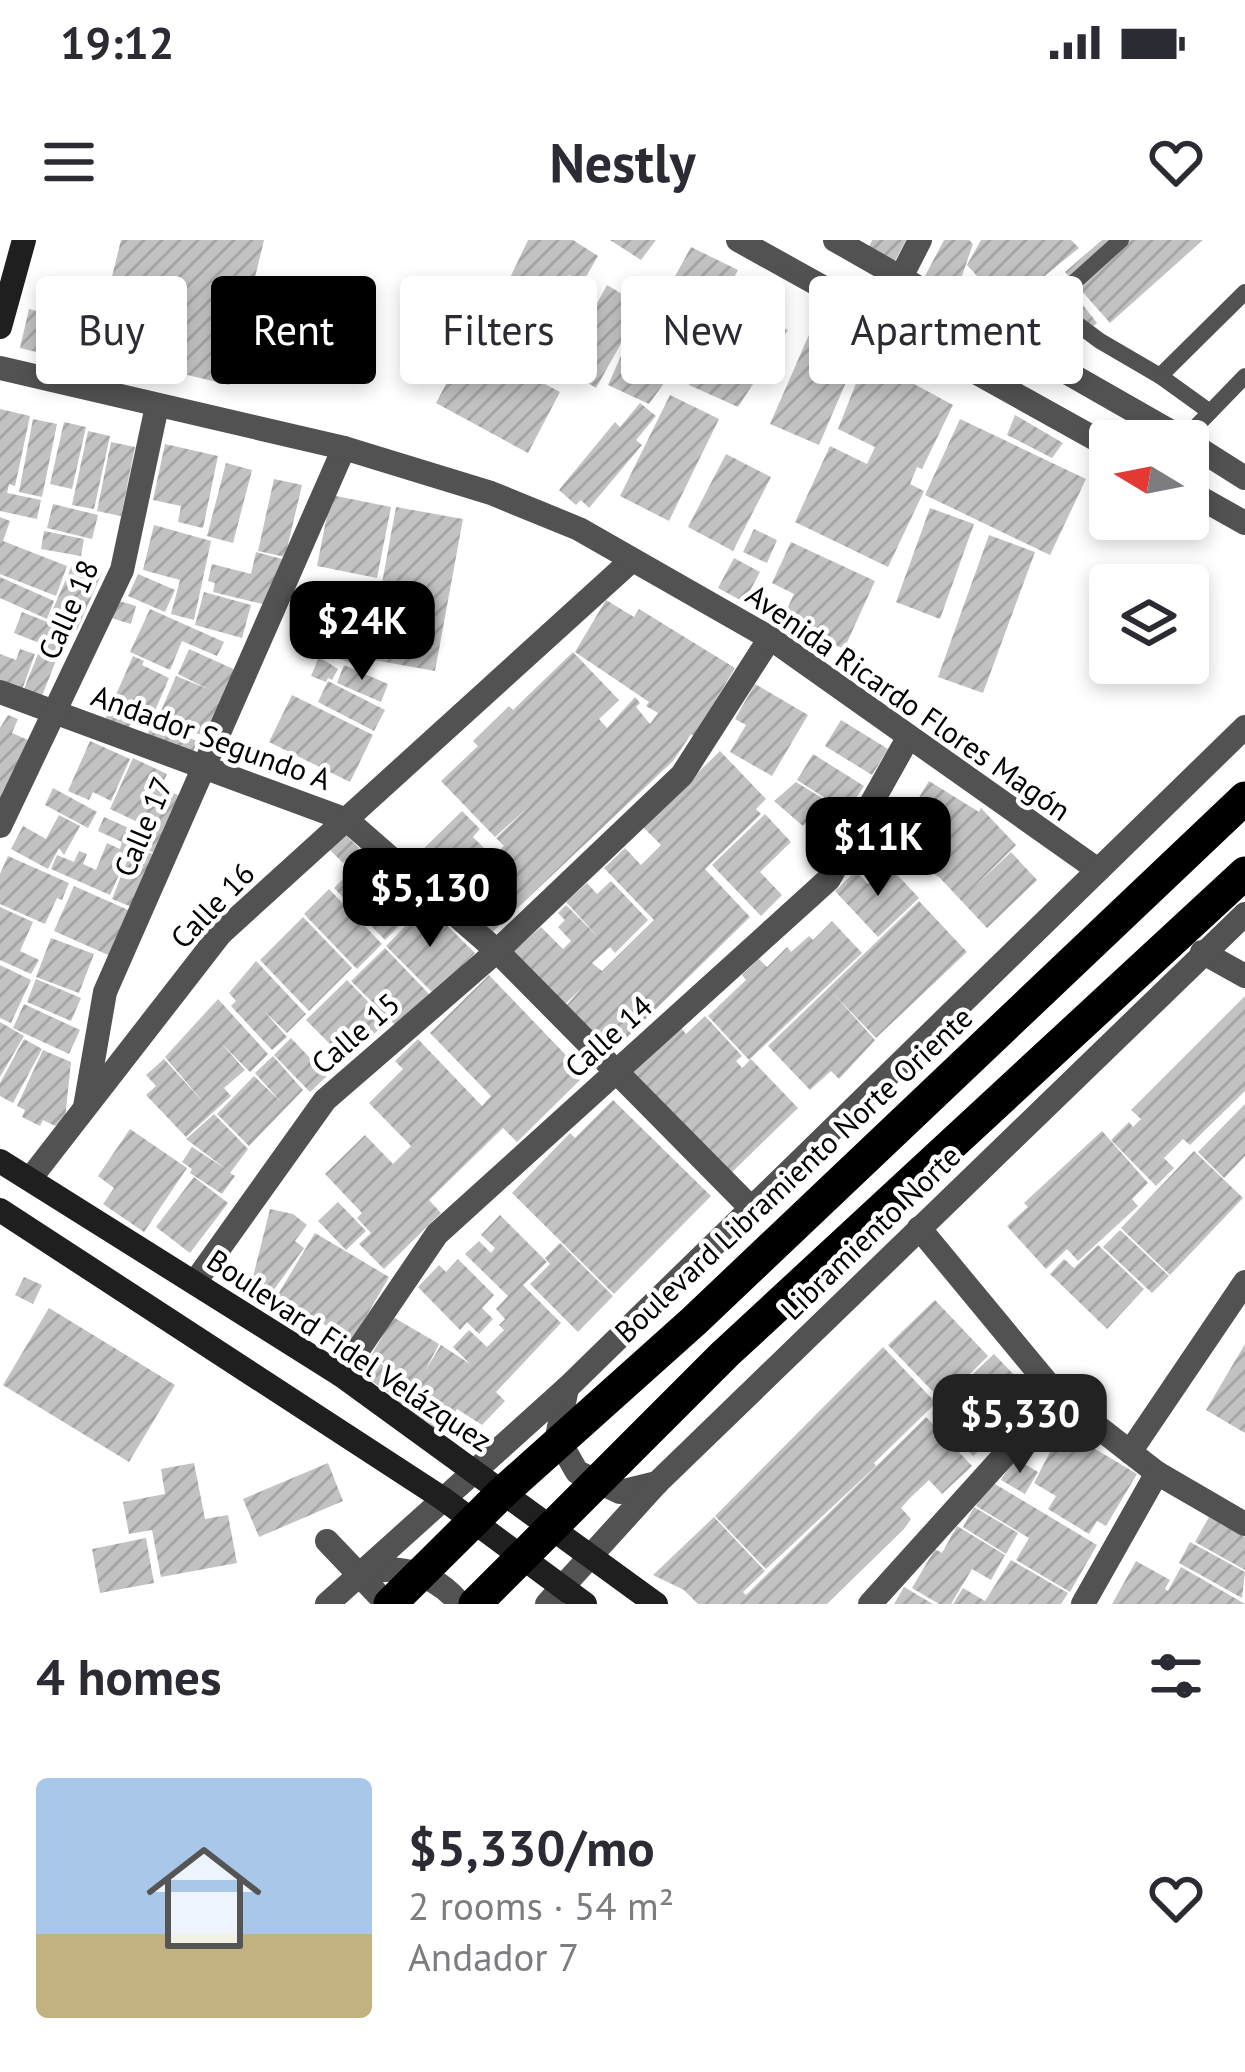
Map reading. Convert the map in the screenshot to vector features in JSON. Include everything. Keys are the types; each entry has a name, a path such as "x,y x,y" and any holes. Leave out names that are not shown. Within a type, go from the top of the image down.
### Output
{"highway":[{"name":"Boulevard Libramiento Norte Oriente","path":"389,1604 1245,798"},
{"path":"475,1604 725,1354 1245,873"}],"main road":[{"path":"0,328 24,240"},
{"name":"Boulevard Fidel Velázquez","path":"0,1161 341,1375 656,1604"},
{"path":"0,1210 442,1498 555,1597 585,1604"}],"street":[{"path":"835,240 895,276"},
{"path":"902,276 920,240"},
{"path":"740,241 809,278"},
{"name":"Avenida Ricardo Flores Magón","path":"0,368 344,448 491,493 578,529 770,638 1098,870"},
{"path":"1083,382 1150,420"},
{"path":"999,384 1089,435"},
{"name":"Calle 18","path":"0,826 122,570 157,406"},
{"name":"Calle 17","path":"85,1107 105,992 344,448"},
{"path":"1209,455 1245,478"},
{"path":"1209,503 1245,523"},
{"name":"Calle 16","path":"30,1179 221,933 632,560"},
{"name":"Calle 15","path":"195,1282 325,1100 497,951 682,775 770,638"},
{"name":"Andador Segundo A","path":"0,692 347,820 497,951 751,1208"},
{"path":"332,1599 567,1388 1245,727"},
{"name":"Calle 14","path":"341,1375 436,1234 829,879 908,738"},
{"name":"Libramiento Norte","path":"555,1597 657,1483 1245,914"},
{"path":"1202,952 1245,976"},
{"path":"920,1228 1058,1396 1157,1473 1245,1524"},
{"path":"1130,1452 1245,1282"},
{"path":"567,1388 557,1437 577,1472 620,1492 657,1483"},
{"path":"869,1604 1058,1396"},
{"path":"1083,1604 1157,1473"},
{"path":"327,1541 389,1604"},
{"path":"332,1599 364,1574 386,1568 420,1574 460,1604"}],"lane":[{"path":"1121,240 1050,304 1210,412"},
{"path":"1160,376 1245,292"},
{"path":"1203,420 1245,376"}],"building":[{"path":"121,240 264,240 255,276 211,276 211,381 187,375 187,276 112,276"},
{"path":"528,240 573,240 598,256 586,276 511,276"},
{"path":"610,240 656,240 641,260"},
{"path":"872,240 906,240 895,261 869,247"},
{"path":"944,240 973,244 962,276 925,276"},
{"path":"981,240 1071,240 1079,248 1045,276 977,276 967,265"},
{"path":"1102,240 1203,240 1110,323 1083,292 1083,276 1065,272"},
{"path":"691,247 738,270 735,276 675,276"},
{"path":"607,285 621,293 621,343 596,388 590,384 597,384 597,303"},
{"path":"1083,305 1097,323 1083,334"},
{"path":"29,309 36,311 36,352 20,348"},
{"path":"809,335 809,384 845,384 819,445 770,424"},
{"path":"621,356 621,384 663,384 649,404 608,385"},
{"path":"446,384 545,384 560,392 528,453 436,403"},
{"path":"690,384 753,384 738,407"},
{"path":"856,384 914,384 953,405 910,484 924,491 888,567 795,522 830,446 867,464 875,447 838,429"},
{"path":"670,395 719,419 669,521 620,496"},
{"path":"640,403 656,416 636,440 642,445 589,508 581,500 576,505 559,490 615,422 620,427"},
{"path":"0,409 30,416 15,486 9,484 7,493 41,500 37,519 0,511"},
{"path":"1015,415 1063,443 1052,458 1007,435"},
{"path":"33,419 57,424 42,497 19,492"},
{"path":"960,419 1086,479 1050,555 925,495"},
{"path":"64,422 86,427 72,489 50,484"},
{"path":"88,431 110,436 94,509 72,505"},
{"path":"111,442 135,447 121,516 97,511"},
{"path":"165,444 218,456 203,528 178,522 181,506 153,500"},
{"path":"726,454 771,477 733,551 688,527"},
{"path":"226,463 252,470 233,543 207,536"},
{"path":"274,479 302,485 285,557 258,551"},
{"path":"331,495 391,507 377,578 317,566"},
{"path":"53,504 98,515 92,539 47,528"},
{"path":"396,507 463,519 435,671 368,659"},
{"path":"930,508 974,524 940,619 896,602"},
{"path":"0,517 10,521 3,541 67,566 56,596 0,574"},
{"path":"154,525 211,541 194,620 171,614 180,580 143,570"},
{"path":"754,529 777,540 767,563 743,552"},
{"path":"44,531 84,539 81,556 41,549"},
{"path":"989,535 1035,552 983,693 938,677"},
{"path":"791,542 875,581 844,649 782,620 794,594 772,583"},
{"path":"256,552 282,559 271,606 213,592 215,583 208,581 212,564 251,574"},
{"path":"734,558 760,572 744,602 718,588"},
{"path":"74,561 102,573 77,630 49,618"},
{"path":"138,574 175,590 165,612 128,596"},
{"path":"0,577 54,601 47,619 0,598"},
{"path":"204,592 251,605 242,638 195,625"},
{"path":"116,600 136,606 131,624 111,618"},
{"path":"352,600 375,609 356,665 304,646 318,615 330,619 336,605 349,609"},
{"path":"606,600 634,617 639,609 735,668 694,736 673,761 488,936 448,894 504,846 496,838 532,804 495,837 441,781 478,746 473,741 573,652 619,700 599,719 607,728 635,697 640,703 636,707 650,724 658,713 646,706 649,702 575,652"},
{"path":"150,609 224,642 217,656 182,641 170,670 130,652"},
{"path":"22,612 68,630 42,696 24,689 42,644 14,633"},
{"path":"20,649 35,654 22,690 0,682 0,654 16,660"},
{"path":"189,649 240,672 209,738 158,718 176,676 208,689 178,674"},
{"path":"133,656 169,678 151,720 136,713 127,732 104,722"},
{"path":"319,657 338,669 332,680 311,676"},
{"path":"344,665 388,684 381,702 337,683"},
{"path":"328,681 385,710 374,731 318,702"},
{"path":"755,684 808,715 772,776 730,752 746,725 735,719"},
{"path":"292,695 373,735 350,782 269,742"},
{"path":"8,715 18,719 12,733 28,740 0,804 0,728"},
{"path":"841,720 888,749 872,775 825,746"},
{"path":"152,724 197,741 192,755 146,738"},
{"path":"90,741 130,759 111,801 93,792 89,800 68,791"},
{"path":"720,751 766,799 756,809 761,814 705,869 750,917 609,1055 564,1008 583,987 561,1008 509,954 541,927 563,949 571,941 558,927 565,920 558,913 566,905 599,938 566,902 587,883 597,894 611,881 648,920 615,953 610,947 592,963 602,971 654,920 604,868 625,848 641,865 661,845 643,827"},
{"path":"813,754 864,786 847,812 797,780"},
{"path":"133,758 167,774 161,787 186,799 160,856 136,844 144,825 110,809"},
{"path":"929,781 979,812 981,808 1016,845 968,893 1011,852 1037,880 987,928 939,877 889,847"},
{"path":"796,782 822,798 803,826 774,801"},
{"path":"53,788 97,812 88,828 45,805"},
{"path":"462,811 480,829 473,837 488,852 447,892 414,858"},
{"path":"765,814 791,842 760,872 782,895 761,916 712,865"},
{"path":"59,815 80,826 64,855 59,848 48,869 11,849 23,826 46,839"},
{"path":"104,817 138,832 110,895 51,869 57,855 74,862 79,851 87,854 83,864 96,870 107,843 120,849 122,842 98,831"},
{"path":"343,832 359,848 343,863 327,847"},
{"path":"133,846 158,856 137,909 112,899"},
{"path":"370,852 421,904 385,940 334,888"},
{"path":"8,856 69,883 45,924 0,904 0,874"},
{"path":"888,865 919,898 878,937 835,891 856,871 868,884"},
{"path":"74,886 135,913 115,958 54,931"},
{"path":"329,889 382,944 357,969 304,914"},
{"path":"919,901 967,952 876,1038 832,992 875,1040 839,1079 831,1071 810,1090 768,1046"},
{"path":"426,905 475,953 434,994 386,946"},
{"path":"0,907 33,922 20,951 39,960 31,974 0,960"},
{"path":"303,917 352,968 309,1011 260,960"},
{"path":"832,921 862,953 749,1060 708,1016 746,980 742,975 759,959 767,967 787,947 791,952 809,936 813,940"},
{"path":"51,938 94,954 79,993 36,977"},
{"path":"385,948 430,995 397,1027 351,981"},
{"path":"256,961 306,1014 287,1033 264,1011 287,1037 272,1050 231,1006 236,1001 229,993"},
{"path":"0,965 31,980 11,1023 0,1018"},
{"path":"489,975 585,1075 517,1142 503,1128 429,1200 441,1213 384,1269 359,1244 371,1233 357,1218 362,1213 325,1174 365,1135 393,1164 411,1146 369,1103 403,1069 395,1061 418,1039 482,1106 491,1096 430,1033"},
{"path":"36,979 81,998 71,1021 27,1002"},
{"path":"347,980 387,1021 347,1061 306,1020"},
{"path":"1245,996 1245,1091 1190,1145 1183,1139 1164,1158 1174,1168 1156,1186 1111,1140 1129,1122 1133,1127 1141,1119 1131,1110"},
{"path":"218,999 268,1054 250,1072 221,1043 245,1070 224,1088 231,1096 186,1137 146,1095 156,1086 146,1075 164,1059 205,1104 165,1057"},
{"path":"24,1004 80,1030 69,1054 13,1028"},
{"path":"705,1016 742,1056 736,1061 742,1068 751,1059 798,1108 728,1176 632,1074 681,1028 686,1034"},
{"path":"0,1022 24,1036 0,1077"},
{"path":"291,1038 327,1076 310,1092 274,1055"},
{"path":"24,1039 42,1049 13,1103 0,1096 0,1083"},
{"path":"43,1050 71,1062 65,1119 55,1126 43,1120 40,1126 22,1117 25,1110 17,1106"},
{"path":"273,1056 303,1090 249,1146 217,1114 254,1076 281,1102 255,1073"},
{"path":"613,1100 711,1196 614,1294 512,1193 570,1133 575,1138"},
{"path":"1245,1104 1245,1156 1224,1178 1198,1152"},
{"path":"214,1114 248,1149 222,1194 182,1162 192,1147 226,1169 186,1139"},
{"path":"130,1129 187,1168 144,1232 103,1204 114,1188 98,1176"},
{"path":"1102,1131 1148,1183 1132,1199 1138,1206 1078,1261 1067,1249 1046,1269 1007,1226 1028,1207 1024,1203"},
{"path":"1194,1151 1243,1198 1170,1275 1121,1228"},
{"path":"194,1177 228,1203 190,1253 156,1227"},
{"path":"338,1202 366,1231 346,1250 318,1221"},
{"path":"270,1209 293,1214 307,1225 295,1241 304,1248 273,1291 253,1277"},
{"path":"500,1215 547,1262 523,1285 561,1323 496,1392 505,1401 482,1425 457,1409 441,1433 358,1372 369,1356 406,1376 371,1356 393,1317 439,1344 425,1371 441,1345 470,1364 453,1347 469,1330 487,1347 504,1330 499,1325 505,1319 496,1309 508,1296 465,1254 479,1241 491,1253 495,1248 481,1235"},
{"path":"1120,1230 1169,1276 1152,1293 1103,1247"},
{"path":"315,1233 389,1277 352,1341 277,1296"},
{"path":"560,1243 613,1296 578,1332 530,1284 550,1264 545,1258"},
{"path":"1098,1245 1144,1289 1107,1329 1050,1274 1064,1259 1074,1268"},
{"path":"458,1259 494,1295 482,1308 493,1319 479,1334 467,1322 460,1330 418,1287 439,1265 446,1272"},
{"path":"24,1277 42,1285 33,1304 15,1295"},
{"path":"935,1300 988,1356 942,1401 888,1345"},
{"path":"49,1308 175,1385 129,1462 3,1385"},
{"path":"1245,1344 1245,1433 1206,1410"},
{"path":"883,1347 936,1403 766,1569 715,1516"},
{"path":"994,1354 1038,1400 973,1456 932,1414"},
{"path":"926,1417 972,1466 942,1494 929,1480 910,1498 901,1508 911,1519 904,1529 827,1604 698,1604 684,1590 653,1575 714,1517 765,1571 743,1592 746,1595"},
{"path":"1062,1429 1137,1474 1106,1526 1097,1521 1089,1534 1048,1509 1056,1496 1034,1483"},
{"path":"1014,1458 1038,1472 1025,1494 1001,1480"},
{"path":"194,1463 205,1519 228,1515 237,1563 161,1577 152,1530 129,1534 123,1502 165,1494 161,1469"},
{"path":"328,1463 343,1501 259,1537 243,1499"},
{"path":"990,1481 1097,1545 1070,1592 1016,1560 1029,1538 976,1506"},
{"path":"974,1507 1018,1533 1006,1554 963,1527"},
{"path":"1209,1517 1245,1537 1245,1570 1195,1542"},
{"path":"957,1526 1005,1555 991,1580 972,1569 951,1604 939,1604 912,1588 935,1549 942,1553"},
{"path":"146,1538 154,1583 100,1593 92,1549"},
{"path":"1190,1542 1245,1572 1242,1598 1179,1563"},
{"path":"1011,1560 1068,1593 1061,1604 953,1604 963,1588 985,1601"},
{"path":"1136,1561 1170,1580 1168,1591 1181,1567 1245,1604 1112,1604"},
{"path":"904,1587 933,1604 894,1604"}]}
